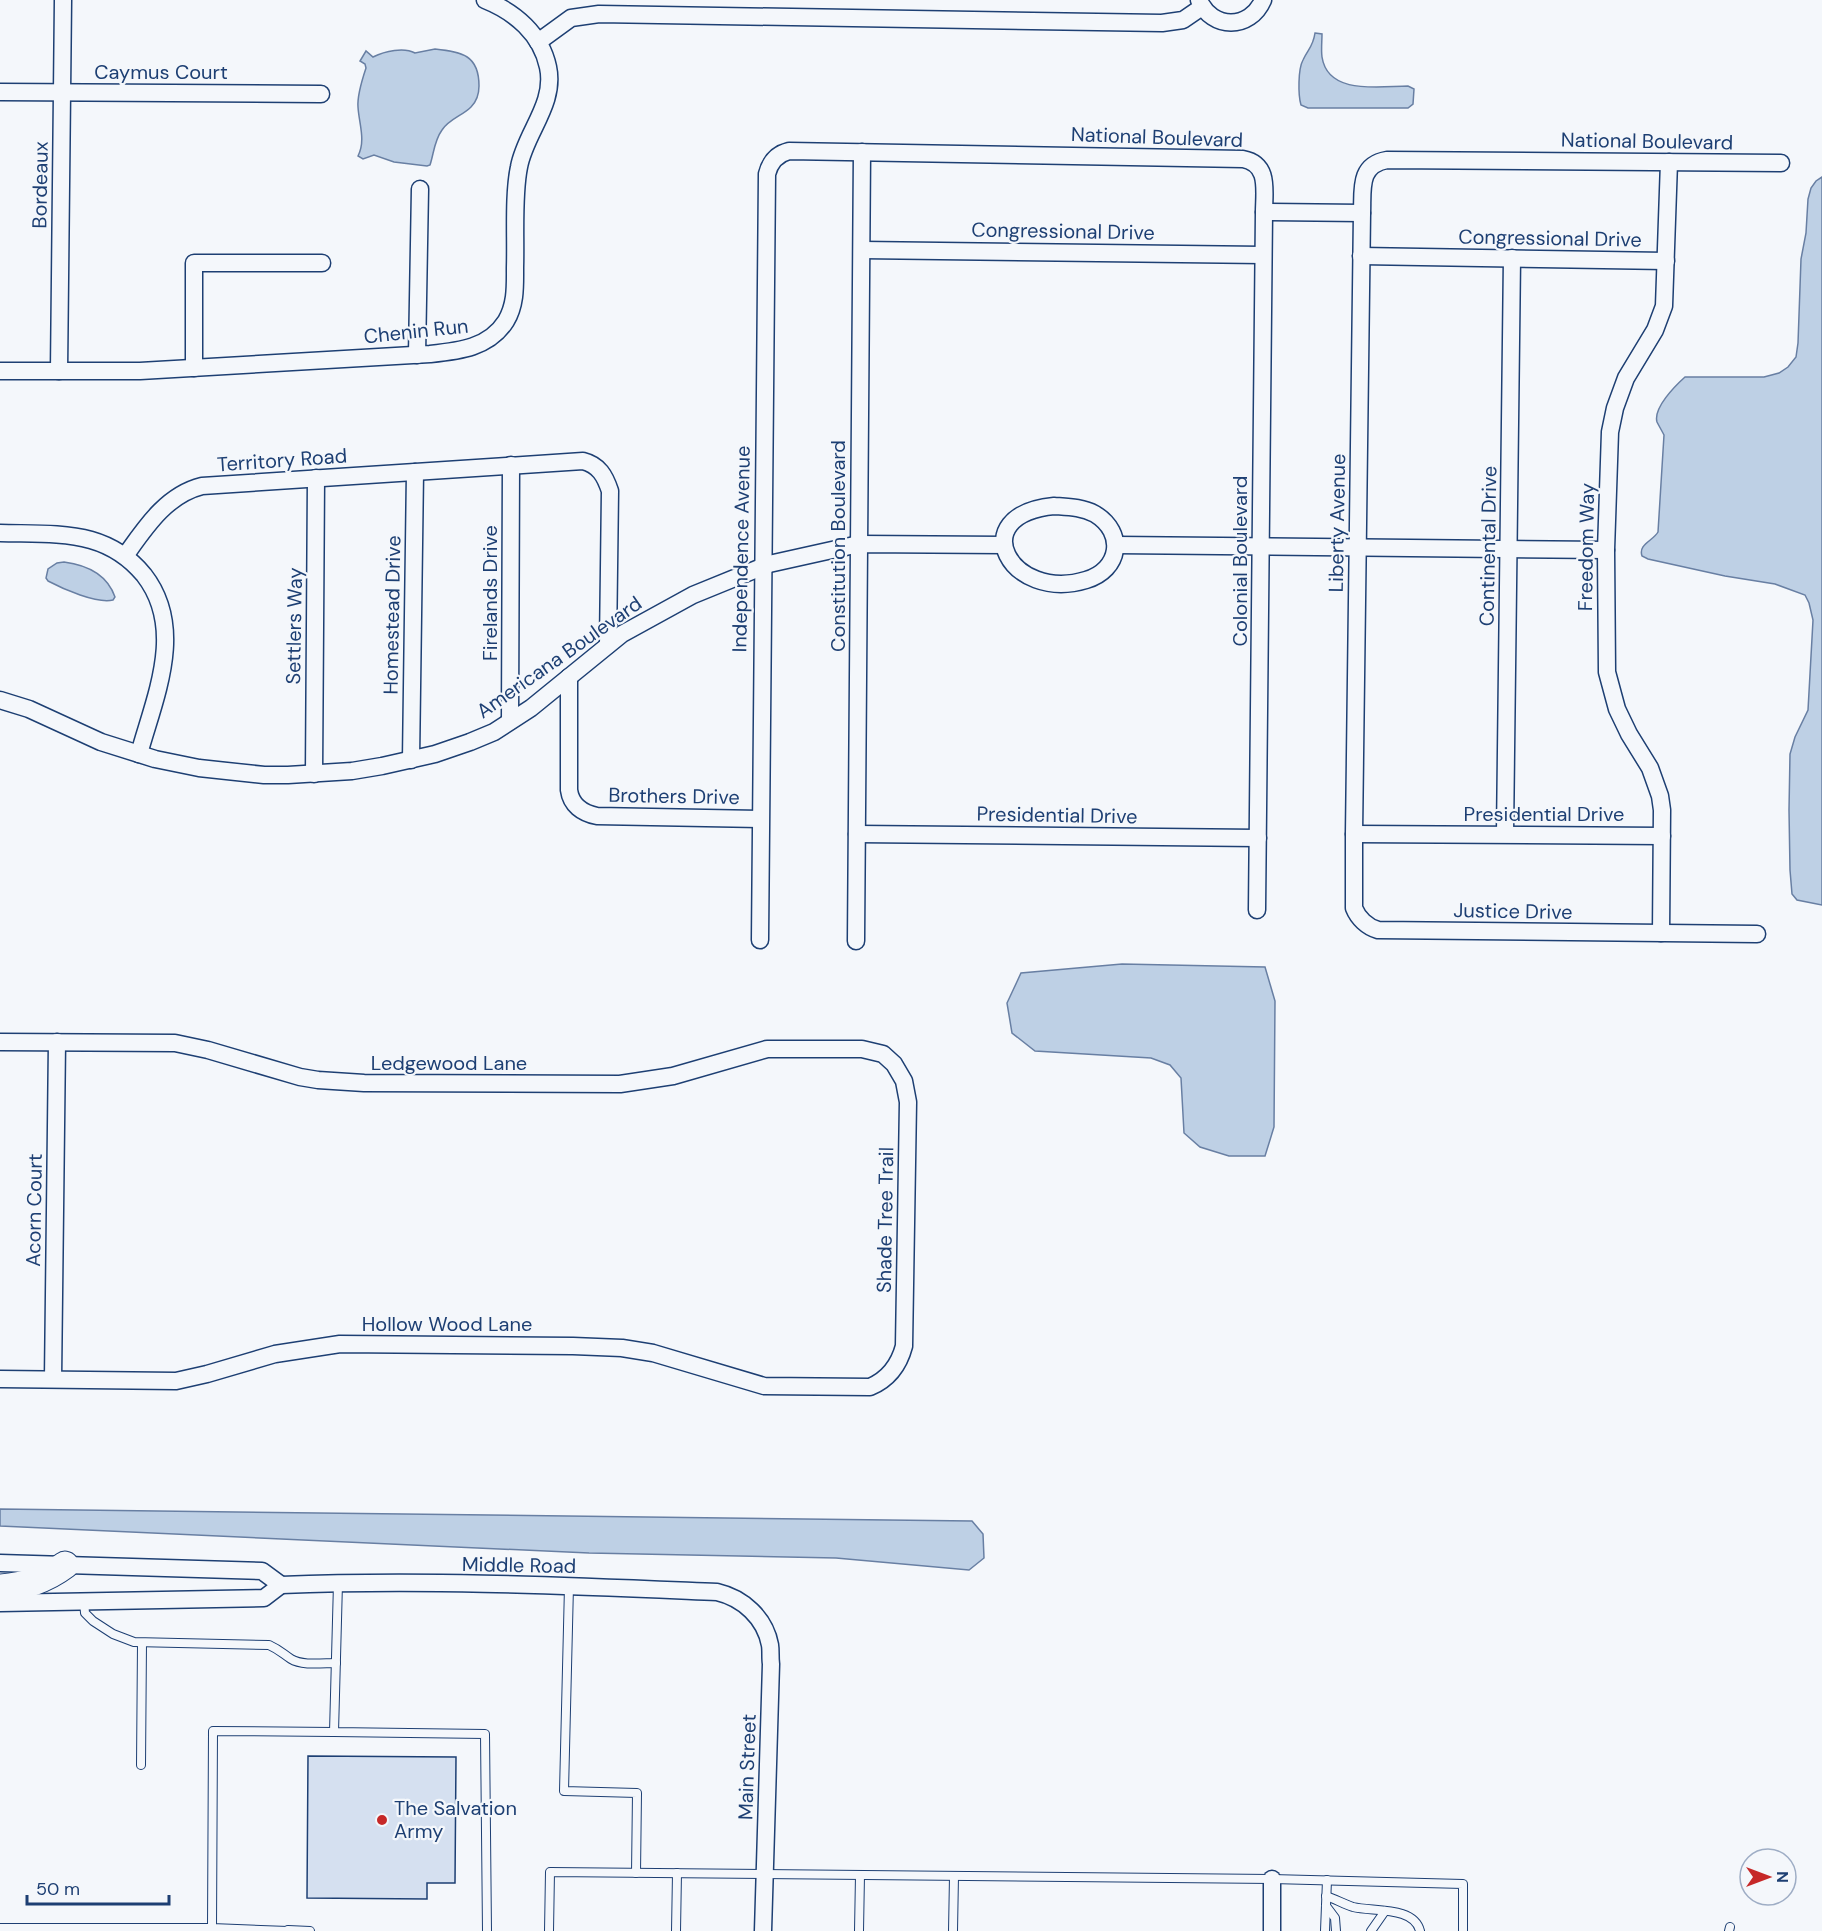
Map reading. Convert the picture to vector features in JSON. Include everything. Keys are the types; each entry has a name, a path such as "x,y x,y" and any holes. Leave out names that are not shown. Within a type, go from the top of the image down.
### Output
{"main road":[{"path":"0,1588 38,1582 51,1576 65,1565"}],"street":[{"name":"Bordeaux","path":"59,371 63,0"},
{"name":"Chenin Run","path":"0,371 140,371 417,355 448,352 479,345 498,331 512,310 514,301 519,165 528,139 543,109 550,82 549,69 538,42 527,26 497,5 485,0"},
{"path":"538,42 571,18 599,14 1162,23 1183,20 1201,4 1210,16 1231,23 1252,16 1263,0"},
{"name":"Caymus Court","path":"0,92 321,94"},
{"name":"National Boulevard","path":"773,160 789,151 1242,159 1256,164 1263,176 1264,212"},
{"name":"Constitution Boulevard","path":"856,941 862,152"},
{"name":"Independence Avenue","path":"760,940 767,174 773,160"},
{"name":"National Boulevard","path":"1362,213 1365,174 1375,163 1387,160 1781,163"},
{"name":"Freedom Way","path":"1661,933 1662,810 1658,787 1617,709 1607,672 1606,550 1612,419 1626,378 1660,320 1665,295 1669,162"},
{"path":"417,355 420,189"},
{"path":"1264,212 1362,213"},
{"name":"Colonial Boulevard","path":"1257,910 1264,212"},
{"name":"Liberty Avenue","path":"1354,834 1362,213"},
{"name":"Congressional Drive","path":"862,250 1263,255"},
{"name":"Congressional Drive","path":"1362,256 1666,261"},
{"name":"Continental Drive","path":"1505,834 1512,258"},
{"path":"194,368 194,263 322,263"},
{"name":"Territory Road","path":"125,556 164,507 189,490 208,486 578,461 598,468 605,477 610,491 608,645"},
{"name":"Firelands Drive","path":"510,722 511,465"},
{"name":"Homestead Drive","path":"411,760 415,472"},
{"name":"Settlers Way","path":"314,774 316,478"},
{"path":"1054,506 1077,508 1095,514 1109,527 1116,545 1114,554 1106,567 1092,577 1058,583 1038,580 1021,573 1004,552 1005,533 1014,520 1034,510 1054,506"},
{"path":"0,533 79,537 99,543 125,556 142,574 158,598 166,634 162,671 139,754"},
{"name":"Americana Boulevard","path":"0,700 29,709 101,742 139,754 199,768 264,775 352,771 411,760 470,742 494,732 531,708 622,634 693,595 762,566 859,544 1004,545"},
{"path":"1116,545 1606,550"},
{"name":"Brothers Drive","path":"569,677 569,790 574,803 580,810 597,816 760,819"},
{"name":"Presidential Drive","path":"857,834 1258,838"},
{"name":"Presidential Drive","path":"1354,834 1662,836"},
{"name":"Justice Drive","path":"1354,834 1354,908 1360,919 1374,929 1757,934"},
{"name":"Ledgewood Lane","path":"0,1042 185,1044 300,1077 364,1083 620,1084 673,1076 756,1051 778,1048 868,1049 883,1054 894,1064"},
{"name":"Acorn Court","path":"53,1379 57,1042"},
{"name":"Shade Tree Trail","path":"889,1375 898,1363 904,1346 908,1113 904,1081 894,1064"},
{"name":"Hollow Wood Lane","path":"0,1378 176,1381 284,1352 348,1344 622,1348 665,1355 754,1384 772,1387 865,1388 877,1384 889,1375"},
{"path":"0,1563 262,1570 280,1585"},
{"name":"Middle Road","path":"0,1603 264,1598 280,1585 338,1582 569,1586 717,1593 731,1595 752,1610"},
{"name":"Main Street","path":"752,1610 765,1630 770,1643 771,1664 763,1931"},
{"path":"1272,1879 1272,1931"}],"lane":[{"path":"334,1732 338,1582"},
{"path":"569,1586 564,1791 636,1793 636,1873"},
{"path":"84,1601 85,1613 93,1621 113,1634 134,1642 269,1645 282,1650 291,1659 300,1662 336,1663"},
{"path":"141,1765 142,1643"},
{"path":"212,1928 213,1731 334,1732 485,1734 487,1931"},
{"path":"549,1931 550,1872 1272,1879 1463,1884 1463,1931"},
{"path":"676,1931 677,1873"},
{"path":"859,1931 860,1875"},
{"path":"953,1931 954,1876"},
{"path":"1325,1931 1327,1880"},
{"path":"1326,1896 1353,1906 1409,1916 1418,1924 1420,1931"},
{"path":"1326,1906 1335,1918 1336,1931"},
{"path":"1371,1931 1385,1911"},
{"path":"0,1928 212,1928 310,1931"}],"water":[{"path":"1315,33 1322,34 1322,57 1326,69 1334,78 1357,86 1408,86 1414,89 1413,104 1408,108 1308,108 1301,105 1300,69"},
{"path":"435,49 461,54 472,61 478,76 479,89 471,107 448,123 439,134 430,165 394,162 374,155 363,159 358,156 362,138 358,98 366,68 365,64 360,61 366,51 373,57 394,50 415,53"},
{"path":"1822,177 1822,905 1797,900 1792,894 1790,870 1790,754 1795,737 1808,710 1813,620 1805,595 1775,584 1725,576 1648,559 1642,556 1641,552 1642,548 1658,532 1664,435 1657,422 1661,404 1685,377 1764,377 1779,373 1796,357 1801,259 1806,233 1808,199 1811,188"},
{"path":"64,562 95,572 107,582 115,597 113,600 89,598 48,581 46,578 48,569 57,563"},
{"path":"1122,964 1265,967 1275,1001 1274,1127 1265,1156 1229,1156 1200,1147 1184,1133 1181,1078 1170,1065 1151,1058 1035,1051 1012,1033 1007,1003 1021,973"},
{"path":"0,1509 972,1521 983,1534 984,1558 969,1570 836,1558 589,1553 0,1526"}],"building":[{"name":"The Salvation Army","path":"308,1756 456,1757 455,1883 427,1883 427,1899 307,1898"}],"place":[{"name":"The Salvation Army","path":"382,1820"}]}
